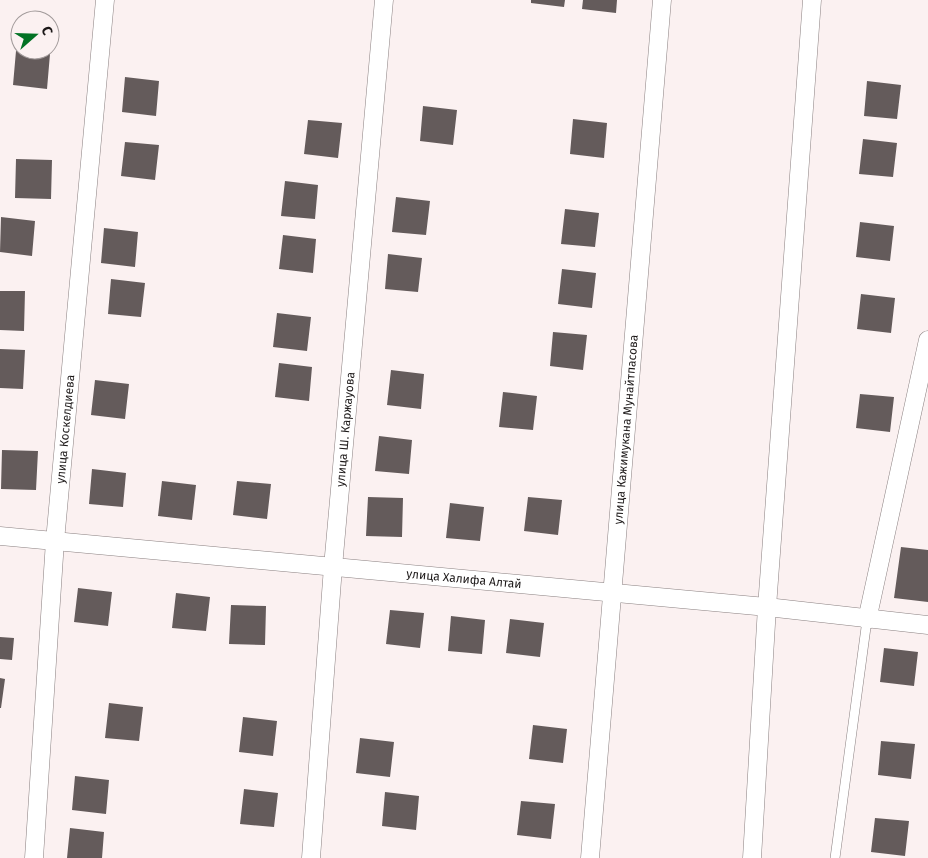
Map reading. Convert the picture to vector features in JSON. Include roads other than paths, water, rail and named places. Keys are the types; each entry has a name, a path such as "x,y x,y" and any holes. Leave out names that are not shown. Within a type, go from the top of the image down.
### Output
{"street":[{"name":"улица Коскелдиева","path":"34,858 54,541 106,0"},
{"name":"улица Ш. Каржауова","path":"311,858 333,567 384,0"},
{"name":"улица Кажимукана Мунайтпасова","path":"590,858 662,0"},
{"path":"752,858 767,607 812,0"},
{"path":"867,620 928,340"},
{"name":"улица Халифа Алтай","path":"0,536 611,592 928,625"}],"lane":[{"path":"835,858 867,620"}]}
